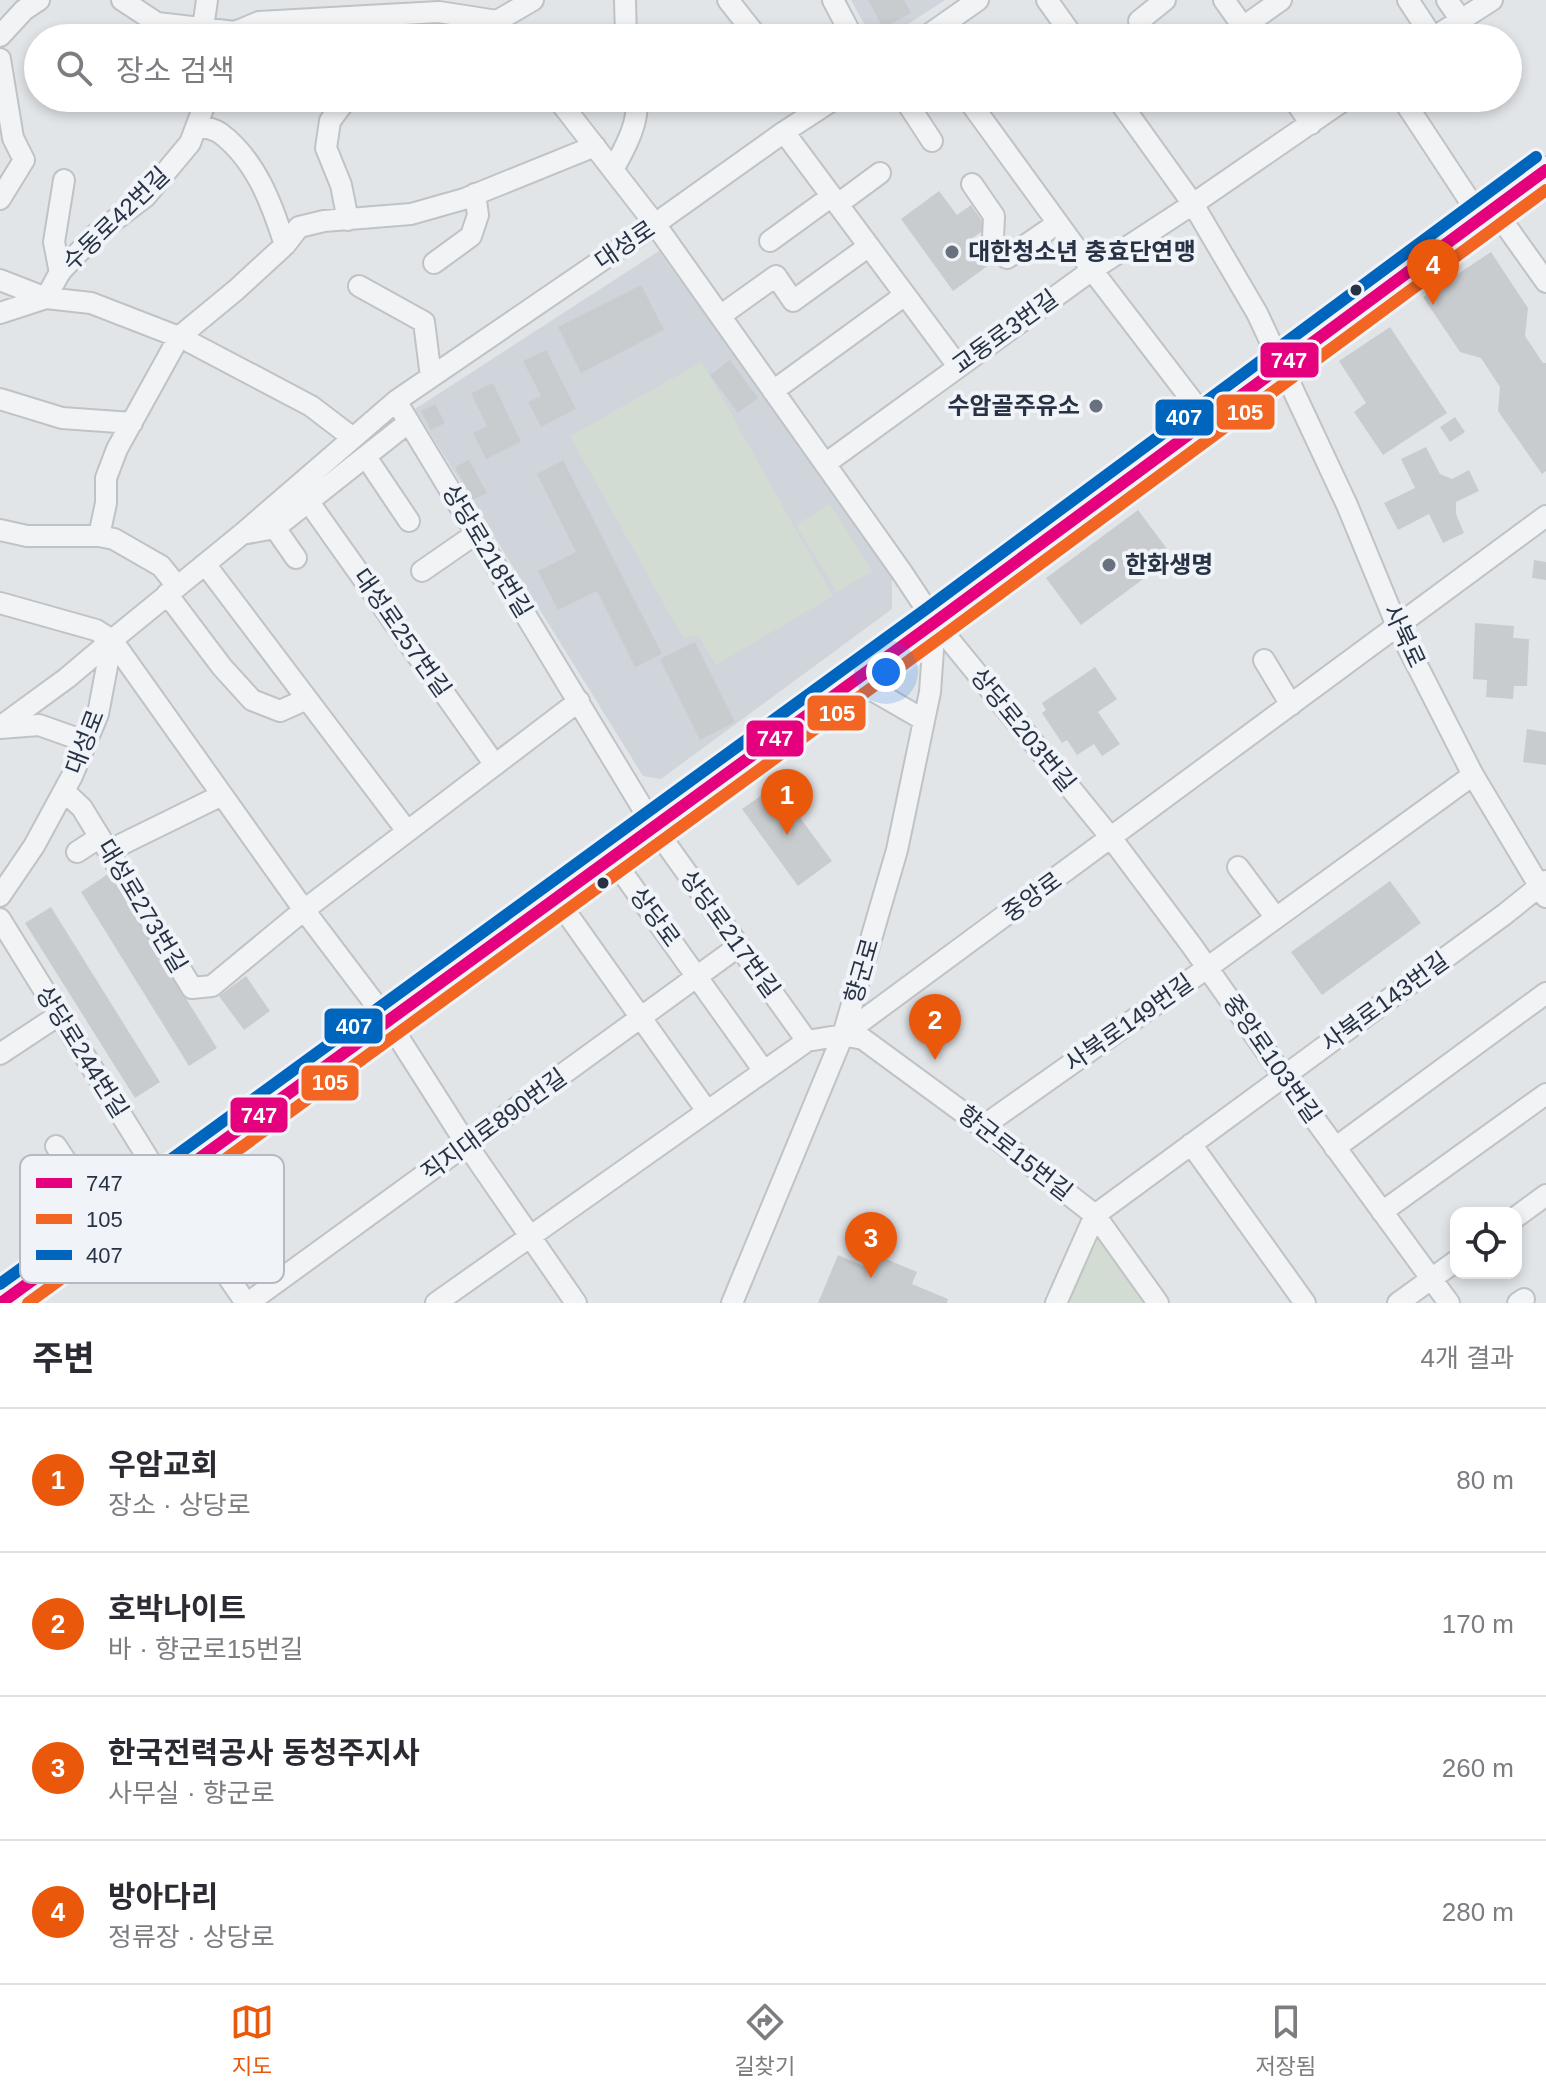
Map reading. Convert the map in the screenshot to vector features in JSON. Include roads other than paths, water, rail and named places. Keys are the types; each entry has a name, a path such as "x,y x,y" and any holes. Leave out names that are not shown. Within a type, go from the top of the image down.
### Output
{"main road":[{"path":"204,1155 935,622 1546,170"},
{"path":"1,1301 26,1283"}],"street":[{"path":"122,0 157,23 166,24"},
{"path":"204,24 207,0"},
{"path":"625,0 626,24"},
{"path":"728,0 747,24"},
{"path":"833,0 846,24"},
{"path":"944,24 978,0"},
{"path":"1047,0 1064,24"},
{"path":"1139,21 1165,0"},
{"path":"1224,0 1241,24"},
{"path":"1256,24 1281,0"},
{"path":"1408,0 1424,24"},
{"path":"1447,0 1461,20"},
{"path":"1455,24 1492,0"},
{"path":"477,24 525,2"},
{"path":"0,36 27,3"},
{"path":"276,24 307,10 439,12 487,20 492,24"},
{"path":"0,59 13,138 24,160 0,199"},
{"name":"수동로42번길","path":"46,298 60,273 95,235 145,197 190,143 202,112"},
{"path":"336,112 330,121 326,148 341,185 348,220"},
{"name":"상당로203번길","path":"568,112 655,224 935,622 1112,839"},
{"path":"613,170 631,134 635,112"},
{"name":"대성로","path":"0,896 34,846 87,742 98,714 112,640 242,534 396,401 655,224 784,132 804,112"},
{"path":"913,112 932,141"},
{"path":"977,112 1092,270 1207,420"},
{"name":"사북로","path":"1127,112 1193,204 1257,313 1347,505 1397,626 1473,775 1544,888"},
{"path":"1303,112 1311,124"},
{"name":"교동로3번길","path":"825,464 1092,270 1328,112"},
{"path":"1412,112 1487,214 1546,282"},
{"path":"197,125 218,131 246,157 274,208 285,245"},
{"path":"784,132 958,366"},
{"path":"99,536 106,503 106,478 117,449 179,337 236,290 285,245 299,227 324,221 411,214 475,194 595,146"},
{"path":"770,241 880,173"},
{"path":"60,273 54,242 64,180"},
{"path":"972,184 994,216 993,239 1007,258 1058,223"},
{"path":"434,263 471,236 478,215 475,194"},
{"path":"720,316 776,276 793,301 869,246"},
{"path":"0,280 46,298 91,303 179,337 311,406 353,438"},
{"path":"359,286 424,322 431,377"},
{"path":"773,391 905,295"},
{"path":"0,313 46,298"},
{"path":"0,399 62,418 132,423"},
{"name":"상당로218번길","path":"396,401 654,827"},
{"path":"242,534 275,528 409,422"},
{"path":"366,457 409,521"},
{"name":"대성로257번길","path":"308,501 495,765"},
{"name":"중앙로","path":"436,1303 807,1041 843,1035 1546,516"},
{"path":"275,528 296,558"},
{"path":"0,530 27,536 99,536 114,539 161,566 172,590 222,667 252,700 280,711 307,699"},
{"path":"422,571 477,533"},
{"path":"205,564 407,831"},
{"path":"0,603 96,630 112,640 304,910 388,1021 467,1145 576,1303"},
{"name":"향군로","path":"732,1303 843,1035 897,850 930,692 935,622"},
{"path":"0,728 112,640"},
{"path":"1264,660 1291,705"},
{"path":"855,680 924,720"},
{"path":"304,910 579,701"},
{"path":"0,728 39,725 87,742"},
{"name":"사북로149번길","path":"982,1127 1473,775"},
{"name":"대성로273번길","path":"64,791 82,808 192,988 212,986 304,910"},
{"path":"77,852 104,844 222,795"},
{"name":"상당로217번길","path":"654,827 807,1041"},
{"name":"중앙로103번길","path":"1112,839 1449,1303"},
{"name":"상당로","path":"612,858 697,976"},
{"path":"1238,867 1276,918"},
{"name":"사북로143번길","path":"1095,1215 1544,888"},
{"path":"556,898 707,1111"},
{"name":"상당로244번길","path":"0,919 146,1155"},
{"name":"직지대로890번길","path":"284,1276 739,946"},
{"path":"697,976 764,1071"},
{"path":"1335,1148 1546,993"},
{"path":"0,1054 59,1015"},
{"name":"향군로15번길","path":"843,1035 863,1039 1095,1215 1158,1303"},
{"path":"1382,1212 1546,1094"},
{"path":"1191,1144 1305,1303"},
{"path":"56,1146 62,1155"},
{"path":"1522,1213 1546,1195"},
{"path":"1056,1303 1095,1215"},
{"path":"1398,1303 1450,1265"},
{"name":"상당로244번길","path":"233,1283 247,1303"},
{"name":"직지대로890번길","path":"247,1303 275,1283"}],"place":[{"name":"대한청소년 충효단연맹","path":"952,252"},
{"name":"방아다리","path":"1433,305"},
{"name":"수암골주유소","path":"1096,406"},
{"name":"한화생명","path":"1109,565"},
{"name":"우암교회","path":"787,835"},
{"name":"호박나이트","path":"935,1060"},
{"name":"한국전력공사 동청주지사","path":"871,1278"}]}
